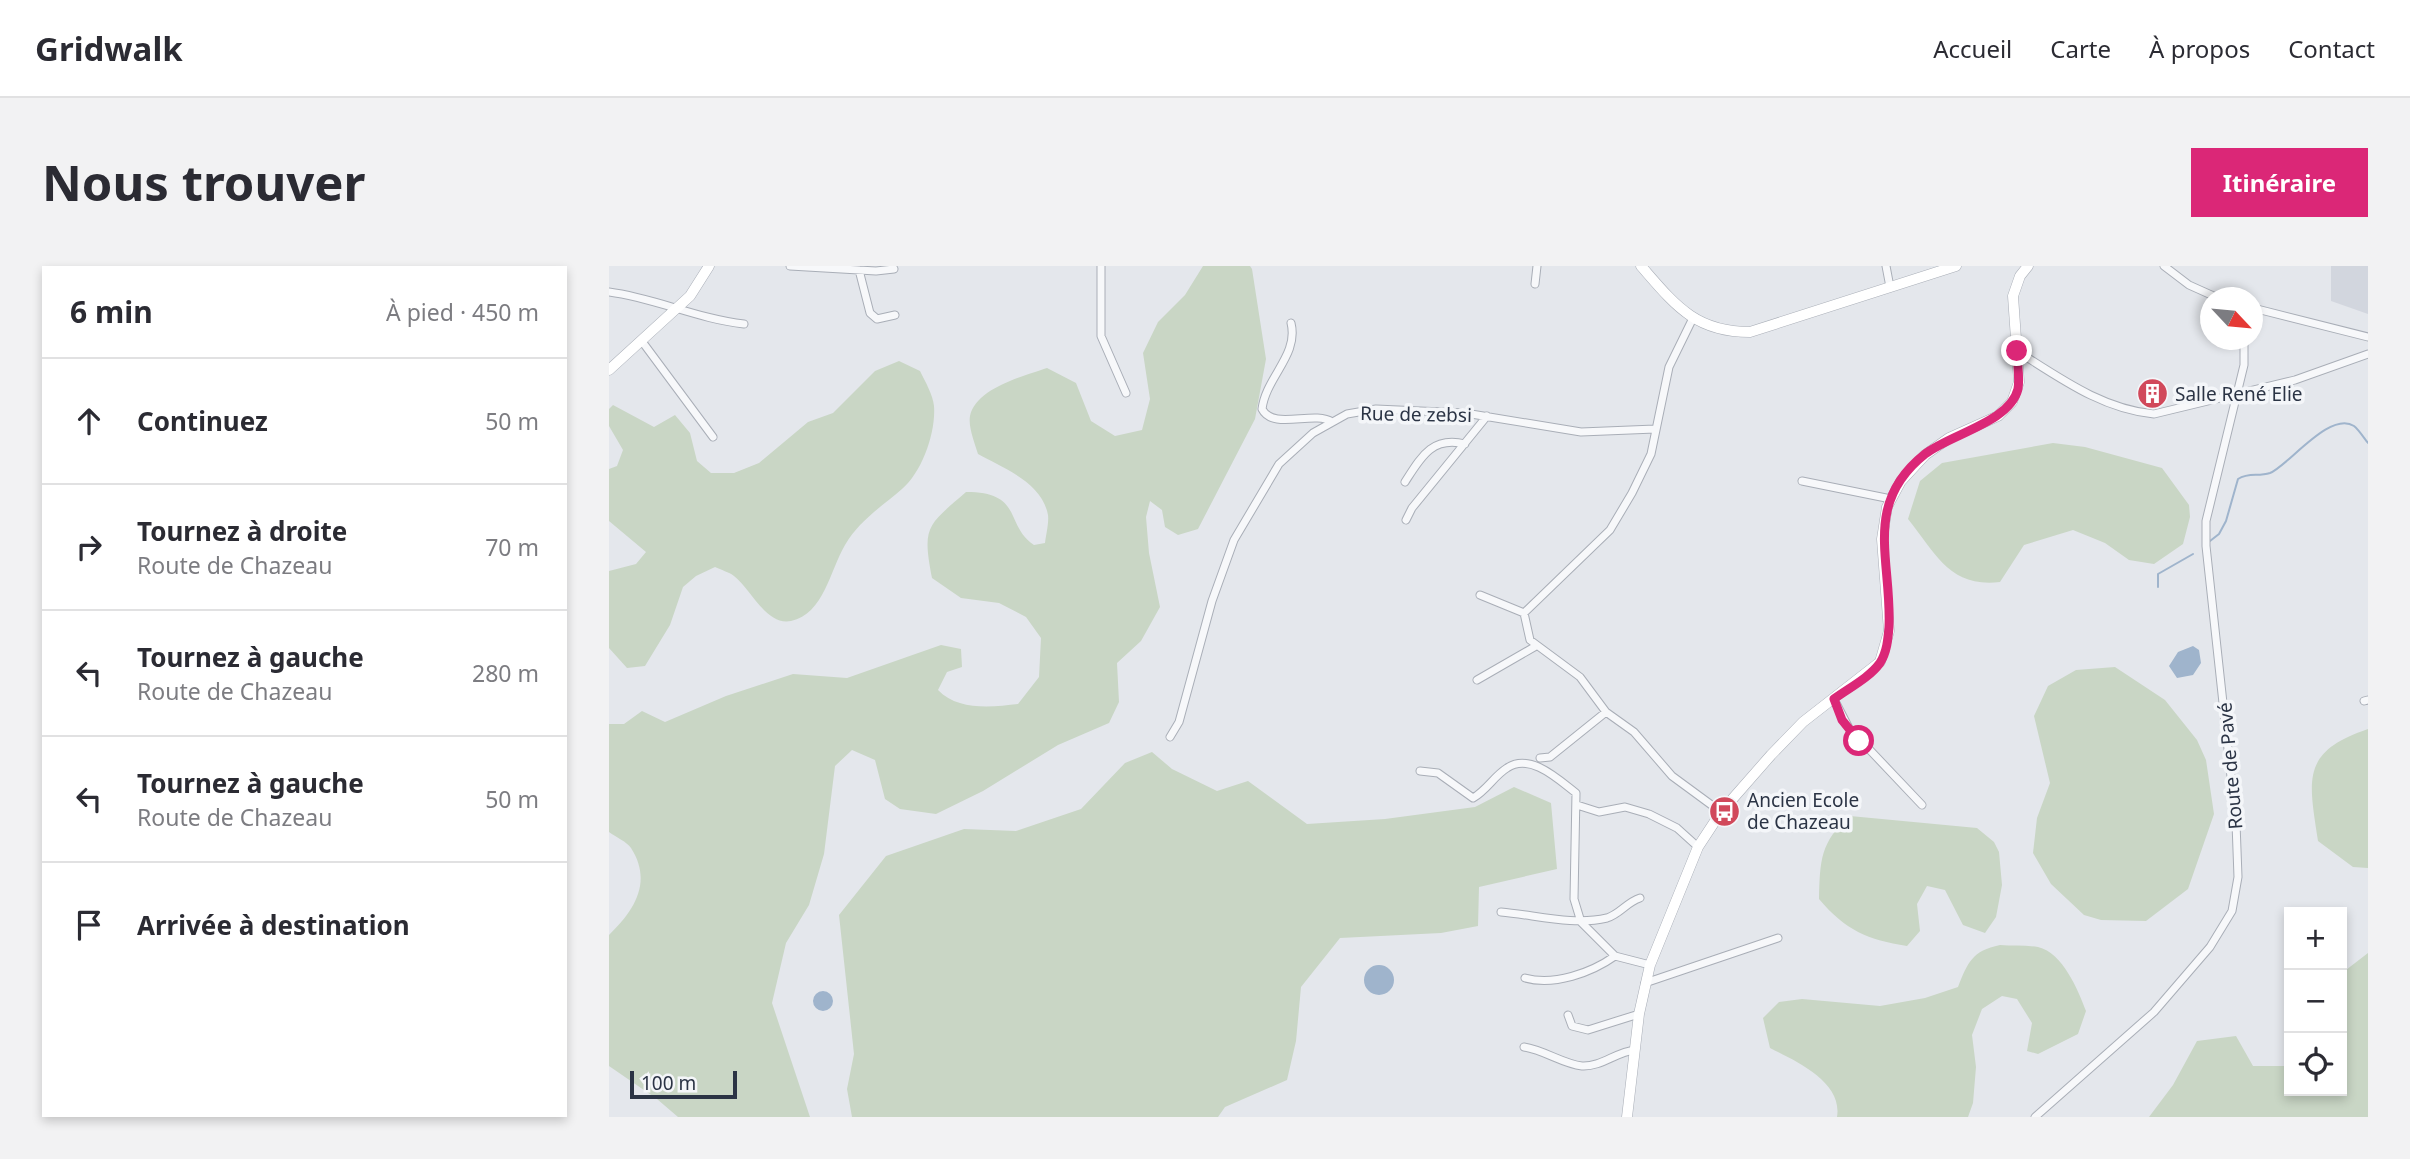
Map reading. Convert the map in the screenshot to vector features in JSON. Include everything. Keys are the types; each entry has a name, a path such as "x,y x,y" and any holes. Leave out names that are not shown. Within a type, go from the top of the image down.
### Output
{"main road":[{"path":"609,370 678,308 700,282 709,266"},
{"path":"1641,266 1675,305 1706,326 1725,331 1750,332 1956,266"},
{"path":"1627,1117 1645,984 1650,965 1698,847 1721,812 1803,722 1874,668 1886,647 1889,616 1882,527 1891,499 1901,481 1925,455 2008,408 2019,382 2013,296 2019,276 2028,266"}],"street":[{"path":"790,266 894,269"},
{"path":"1101,266 1101,336 1126,393"},
{"path":"1535,284 1537,266"},
{"path":"1886,266 1890,287"},
{"path":"2164,266 2200,290"},
{"path":"859,270 870,313 877,319 895,315"},
{"path":"609,292 723,322 744,324"},
{"path":"2263,311 2368,337"},
{"path":"1524,613 1610,530 1651,454 1669,367 1693,318"},
{"path":"1291,323 1294,342 1269,383 1262,409 1269,417 1277,419 1323,417 1332,422"},
{"path":"641,340 713,437"},
{"name":"Route de Pavé","path":"2035,1117 2154,1012 2210,947 2232,911 2238,877 2236,823 2206,546 2212,491 2244,365 2244,350"},
{"path":"2017,351 2082,393 2132,412 2154,414 2295,380 2368,354"},
{"name":"Rue de zebsi","path":"1170,737 1179,722 1212,601 1234,540 1279,464 1313,433 1347,414 1376,410 1487,416 1581,432 1655,429"},
{"path":"1406,520 1412,508 1487,416"},
{"path":"1405,482 1423,454 1445,441 1465,444"},
{"path":"1802,481 1891,499"},
{"path":"1479,595 1524,613"},
{"path":"1524,613 1529,640 1580,677 1607,712 1634,732 1672,776 1721,812"},
{"path":"1477,680 1537,646"},
{"path":"1834,699 1849,728 1922,806"},
{"path":"1540,758 1550,757 1607,712"},
{"path":"1420,771 1438,773 1473,798 1509,766 1524,764 1543,769 1576,793 1574,899 1581,922 1615,956 1650,965"},
{"path":"1577,805 1599,812 1625,807 1649,814 1677,828 1698,847"},
{"path":"1501,912 1581,922 1612,917 1627,902 1640,898"},
{"path":"1645,984 1778,938"},
{"path":"1525,978 1548,981 1564,978 1601,967 1615,956"},
{"path":"1568,1015 1572,1026 1588,1030 1639,1014"},
{"path":"1524,1047 1541,1049 1581,1066 1593,1065 1621,1051 1635,1050"}],"shaded area":[{"path":"2331,266 2368,266 2368,314 2331,301"}],"green space":[{"path":"1203,266 1250,266 1252,269 1266,359 1255,419 1198,529 1178,535 1165,527 1162,510 1150,501 1146,517 1149,553 1160,607 1141,641 1117,663 1119,702 1109,723 1058,745 983,791 936,814 900,809 885,799 875,760 852,750 835,766 824,854 809,905 786,943 772,1003 810,1117 678,1117 609,1066 609,935 633,906 638,895 640,873 631,848 609,832 609,724 624,724 642,711 665,722 726,696 793,674 847,678 941,645 961,649 962,667 947,672 938,690 946,697 976,706 1018,704 1039,677 1041,638 1026,617 999,603 961,598 932,578 929,561 928,537 935,520 966,492 997,497 1011,511 1025,537 1034,545 1045,543 1048,515 1038,494 1020,477 978,454 970,425 974,406 1002,384 1047,368 1076,383 1091,421 1115,436 1142,430 1150,399 1143,353 1158,322 1185,295"},
{"path":"899,361 920,371 929,388 934,406 930,440 916,473 909,482 864,521 851,536 825,590 811,610 791,621 774,618 734,576 715,567 696,576 683,587 670,625 645,666 627,668 609,648 609,571 636,564 646,552 609,521 609,469 617,466 623,450 609,426 609,409 613,405 654,427 675,415 690,433 697,461 711,473 734,473 759,463 808,422 833,413 875,371"},
{"path":"2053,443 2085,447 2162,468 2189,505 2190,517 2183,544 2154,564 2129,560 2105,543 2073,530 2024,545 2000,582 1983,582 1968,580 1946,566 1908,519 1920,481 1942,463"},
{"path":"2115,667 2165,700 2197,740 2206,760 2214,814 2188,889 2146,921 2101,920 2084,915 2051,884 2033,853 2037,818 2050,783 2034,716 2048,686 2076,670"},
{"path":"2368,729 2368,868 2353,867 2318,841 2312,785 2320,758 2330,748"},
{"path":"1152,752 1172,769 1217,791 1248,781 1307,824 1385,819 1475,807 1514,787 1551,803 1557,869 1479,887 1478,926 1441,933 1340,938 1301,987 1296,1041 1287,1080 1225,1107 1218,1117 852,1117 847,1089 854,1054 839,915 886,856 964,829 1016,831 1081,809 1125,763"},
{"path":"1850,816 1977,828 1994,842 1999,852 2002,885 1996,917 1985,933 1963,925 1945,890 1927,886 1917,904 1920,931 1907,946 1869,937 1838,919 1819,899 1821,863 1827,844"},
{"path":"2000,945 2038,947 2055,957 2068,973 2086,1011 2078,1034 2038,1054 2027,1051 2032,1023 2017,999 2002,996 1982,1009 1972,1035 1976,1067 1973,1103 1968,1117 1837,1117 1833,1093 1825,1083 1804,1066 1770,1048 1763,1018 1779,1002 1802,999 1880,1006 1925,998 1958,987 1977,954"},
{"path":"2368,953 2368,1117 2149,1117 2173,1085 2197,1041 2236,1036 2253,1066 2284,1066 2284,1096 2347,1096 2347,969"}],"water":[{"path":"2193,646 2199,650 2201,663 2193,675 2177,678 2169,666 2178,652"},
{"path":"1379,965 1385,966 1393,974 1393,986 1385,994 1379,995 1373,994 1365,986 1364,980 1365,974 1373,966"},
{"path":"823,991 830,994 833,1001 830,1008 823,1011 816,1008 813,1001 816,994"}],"waterway":[{"path":"2210,541 2219,534 2226,521 2238,479 2270,473 2333,426 2344,423 2354,426 2368,443"},
{"path":"2158,587 2158,574 2193,554"}],"place":[{"name":"Salle René Elie","path":"2152,394"},
{"name":"Ancien Ecole de Chazeau","path":"1724,811"}],"route":[{"path":"1859,741 1842,720 1834,699 1880,662 1888,640 1889,599 1882,538 1887,507 1901,481 1925,455 1949,438 1998,416 2008,408 2018,389 2017,351"}]}
